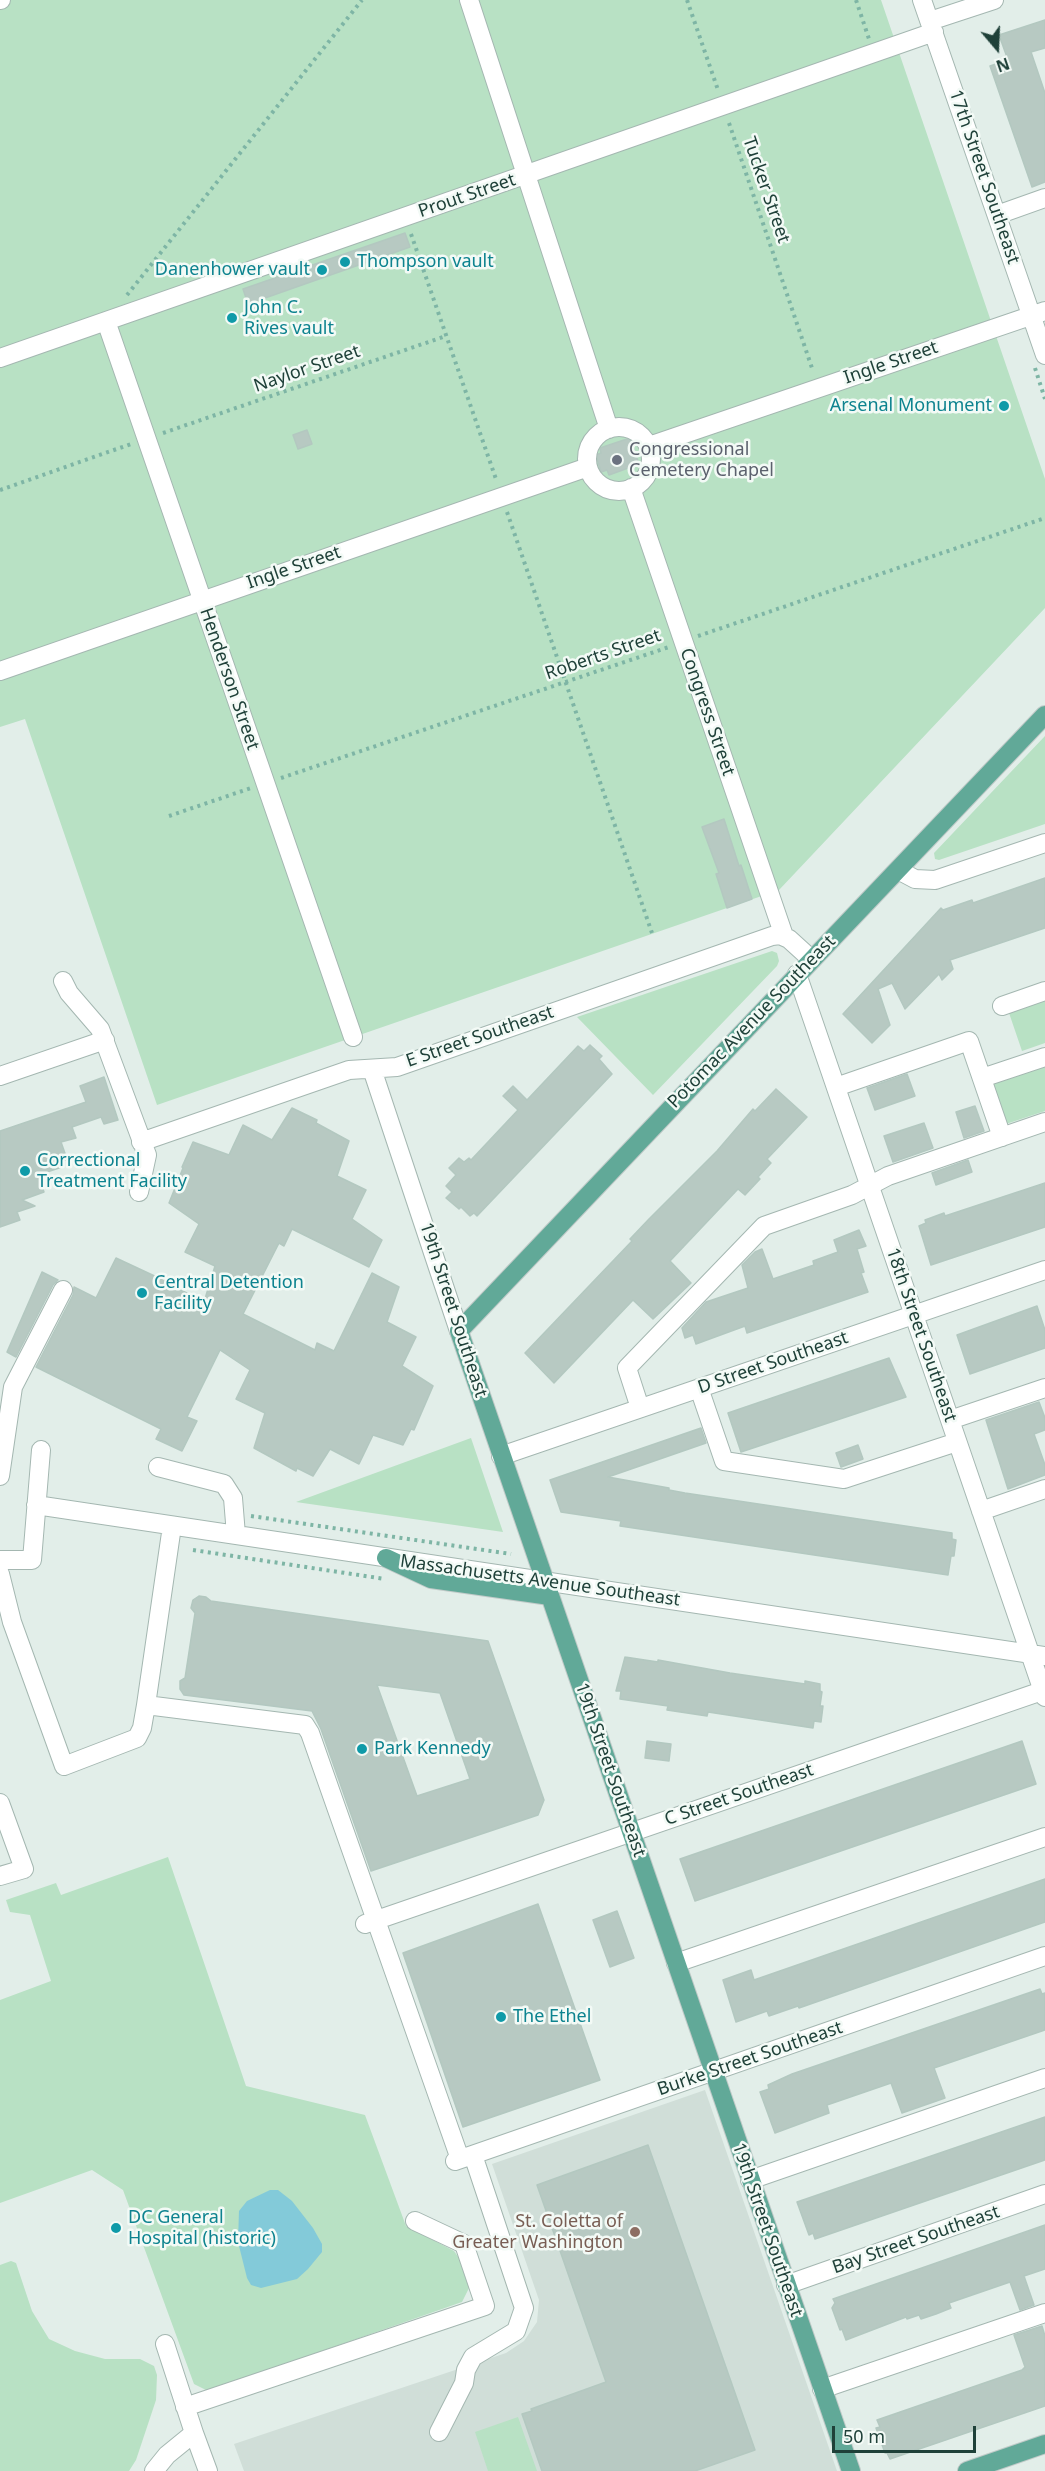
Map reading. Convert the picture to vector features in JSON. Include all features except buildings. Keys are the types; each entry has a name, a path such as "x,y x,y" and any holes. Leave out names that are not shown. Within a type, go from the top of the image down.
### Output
{"main road":[{"name":"Potomac Avenue Southeast","path":"459,1331 1045,715"},
{"name":"19th Street Southeast","path":"459,1331 850,2471"},
{"path":"967,2471 1045,2444"}],"street":[{"path":"469,0 609,429"},
{"name":"17th Street Southeast","path":"922,0 997,214 1038,313 1045,355"},
{"name":"Prout Street","path":"0,358 873,54 994,0"},
{"path":"997,214 1045,198"},
{"name":"Ingle Street","path":"649,446 1038,313"},
{"name":"Henderson Street","path":"106,321 353,1037"},
{"path":"628,428 644,438 649,446 650,466 640,483 631,488 621,491 610,489 593,477 588,467 587,457 594,440 609,429 628,428"},
{"name":"Ingle Street","path":"0,670 588,467"},
{"name":"Congress Street","path":"631,488 784,936"},
{"path":"898,870 915,879 935,880 1045,843"},
{"path":"784,936 811,959"},
{"name":"E Street Southeast","path":"141,1142 349,1070 397,1067 766,938 784,936"},
{"name":"18th Street Southeast","path":"797,974 981,1511 1038,1655 1044,1692"},
{"path":"63,981 69,993 92,1017 105,1040 147,1155 139,1192"},
{"path":"1002,1006 1045,991"},
{"path":"0,1076 105,1040"},
{"path":"836,1087 969,1041 1002,1137"},
{"path":"982,1078 1045,1056"},
{"name":"19th Street Southeast","path":"372,1069 459,1331"},
{"path":"640,1408 627,1368 764,1226 852,1195 888,1176 1045,1122"},
{"name":"D Street Southeast","path":"501,1456 1045,1270"},
{"path":"0,1476 13,1387 63,1290"},
{"path":"699,1388 724,1461 844,1479 957,1442"},
{"path":"950,1420 1045,1388"},
{"path":"0,1560 32,1560 41,1449"},
{"path":"158,1467 224,1484 233,1498 236,1535"},
{"path":"981,1511 1045,1489"},
{"name":"Massachusetts Avenue Southeast","path":"36,1505 386,1558 548,1589 1038,1655"},
{"path":"0,1574 12,1622 64,1766 137,1738 142,1728 172,1526"},
{"name":"C Street Southeast","path":"370,1923 1044,1692"},
{"path":"146,1705 305,1725 310,1733 370,1923 524,2308 516,2331 473,2357 466,2370 464,2383 440,2432"},
{"path":"0,1803 24,1869 0,1876"},
{"path":"676,1963 1045,1837"},
{"name":"Burke Street Southeast","path":"463,2158 1045,1956"},
{"path":"750,2180 1045,2078"},
{"name":"Bay Street Southeast","path":"786,2285 1045,2194"},
{"path":"185,2407 485,2306 464,2244 415,2221"},
{"path":"822,2389 1045,2313"},
{"path":"165,2344 208,2471"},
{"path":"154,2471 167,2456 194,2433"}],"path":[{"path":"106,321 362,0"},
{"name":"Tucker Street","path":"687,0 819,388"},
{"path":"856,0 873,54"},
{"path":"413,239 652,933"},
{"name":"Naylor Street","path":"176,429 446,336"},
{"path":"0,490 147,439"},
{"name":"Roberts Street","path":"169,816 1045,518"},
{"path":"193,1550 390,1580"}],"shaded area":[{"name":"St. Coletta of Greater Washington","path":"705,2090 837,2471 244,2471 234,2444 506,2353 524,2341 537,2322 539,2300 492,2164"}],"green space":[{"path":"0,0 881,0 1045,479 1045,608 779,890 157,1105 25,719 0,727"},
{"path":"1045,736 1045,824 939,860 935,859 934,853"},
{"path":"772,951 777,953 779,961 777,966 653,1095 577,1017"},
{"path":"1045,998 1045,1043 1022,1051 1008,1010"},
{"path":"1045,1065 1045,1111 1003,1125 991,1084"},
{"path":"471,1438 503,1532 296,1502"},
{"path":"168,1857 246,2086 365,2115 406,2226 454,2251 459,2258 469,2288 462,2302 208,2391 194,2384 123,2190 92,2170 0,2203 0,2000 51,1981 30,1915 10,1912 6,1900 56,1883 61,1895"},
{"path":"11,2261 16,2263 32,2311 49,2339 75,2351 105,2359 140,2359 154,2366 157,2375 156,2400 136,2460 129,2471 0,2471 0,2265"},
{"path":"518,2417 537,2471 488,2471 475,2432"}],"water":[{"path":"270,2190 278,2190 292,2201 313,2228 322,2244 322,2252 297,2279 261,2288 251,2285 247,2278 238,2242 239,2211 247,2201"}],"place":[{"name":"Thompson vault","path":"345,262"},
{"name":"Danenhower vault","path":"322,270"},
{"name":"John C. Rives vault","path":"232,318"},
{"name":"Arsenal Monument","path":"1004,406"},
{"name":"Congressional Cemetery Chapel","path":"617,460"},
{"name":"Correctional Treatment Facility","path":"25,1171"},
{"name":"Central Detention Facility","path":"142,1293"},
{"name":"Park Kennedy","path":"362,1749"},
{"name":"The Ethel","path":"501,2017"},
{"name":"DC General Hospital (historic)","path":"116,2228"},
{"name":"St. Coletta of Greater Washington","path":"635,2232"}]}
